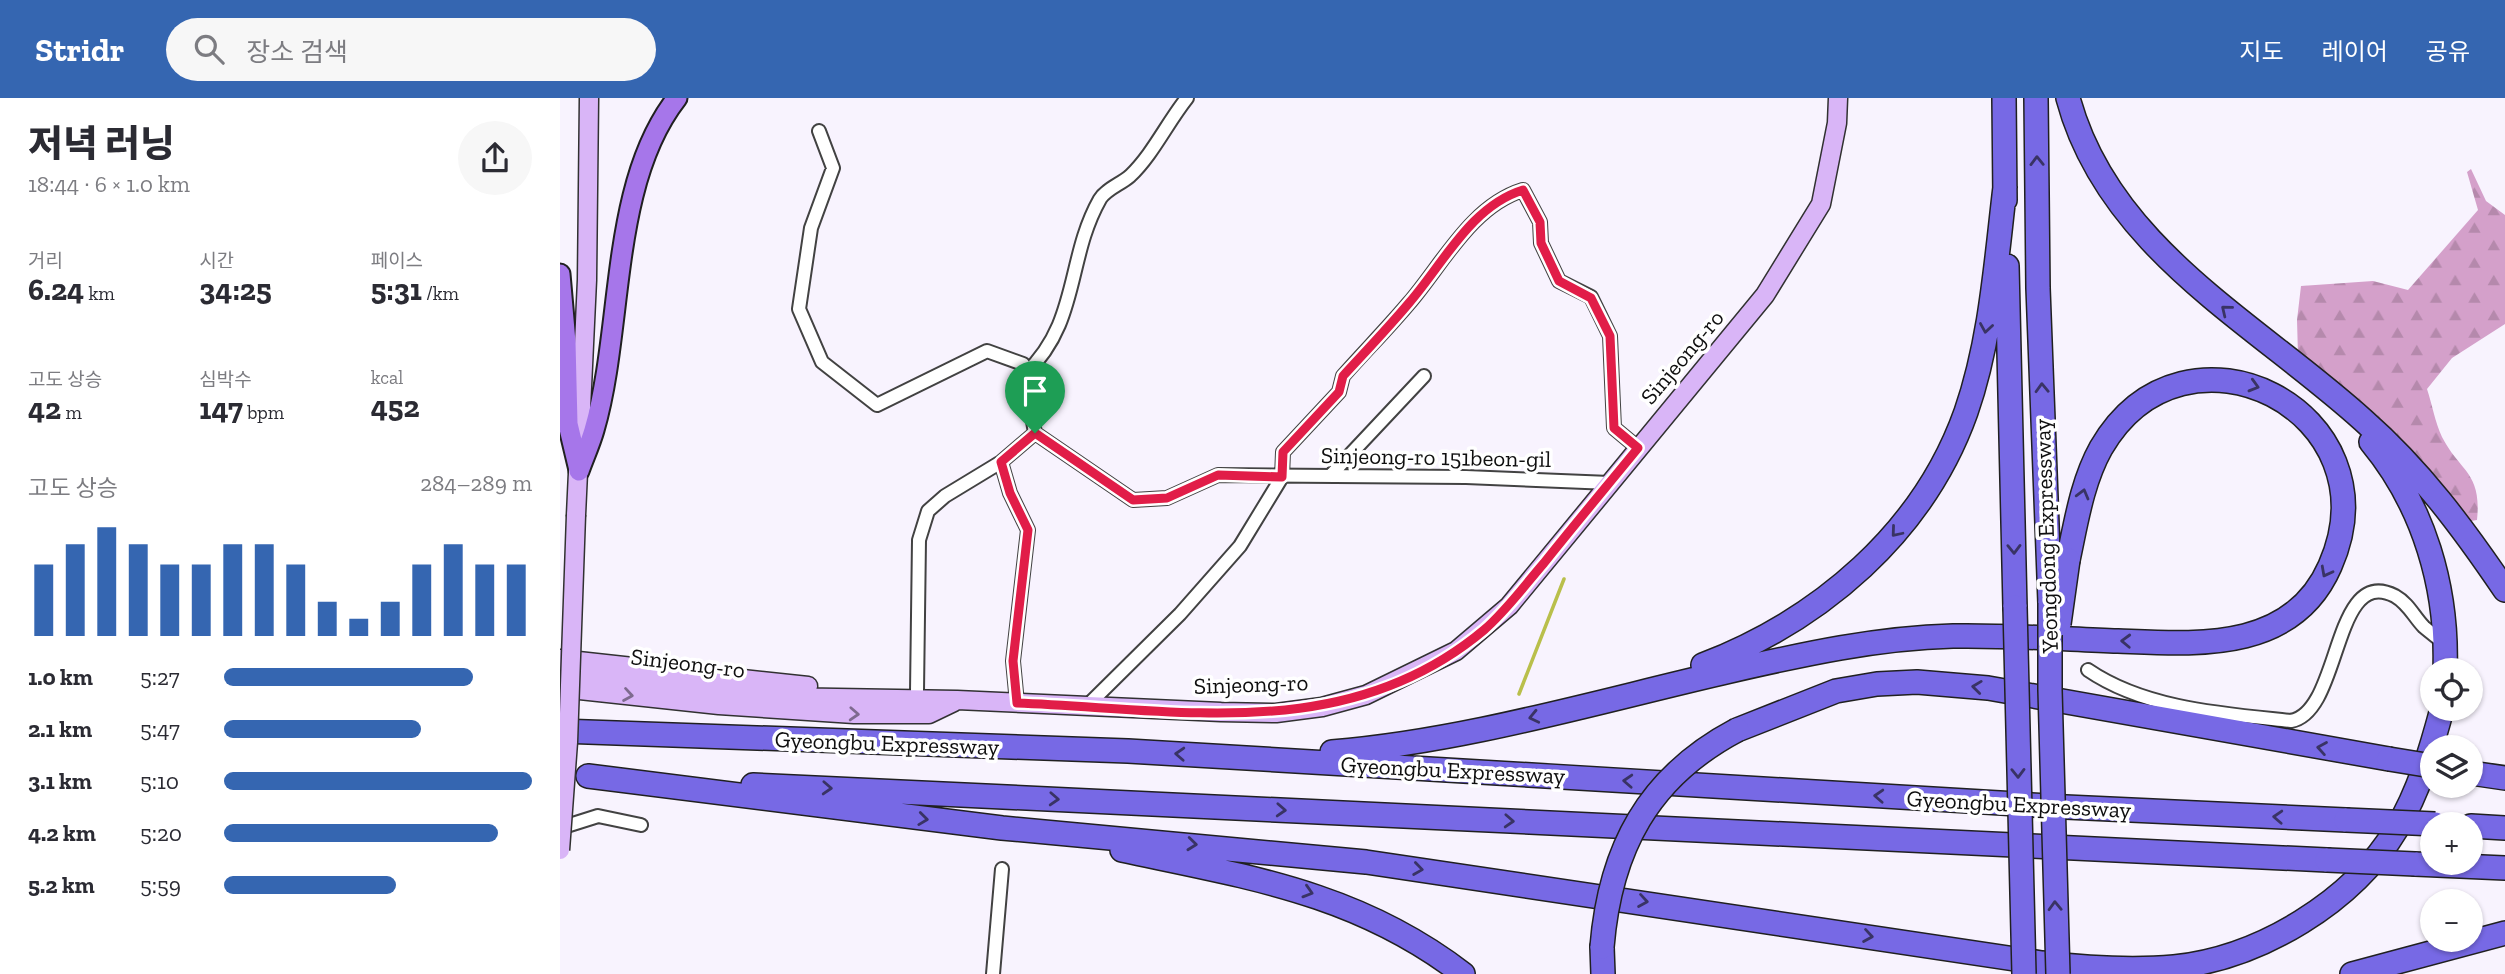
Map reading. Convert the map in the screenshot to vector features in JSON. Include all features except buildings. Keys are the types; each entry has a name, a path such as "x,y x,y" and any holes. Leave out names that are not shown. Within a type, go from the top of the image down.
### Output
{"highway":[{"name":"Yeongdong Expressway","path":"2004,98 2024,974"},
{"name":"Yeongdong Expressway","path":"2036,98 2038,288 2050,603 2058,974"},
{"path":"2068,98 2085,145 2103,177 2144,232 2192,282 2362,418 2420,474 2505,590"},
{"path":"1601,701 1736,652 1777,630 1845,583 1877,554 1911,514 1935,480 1967,410 1982,356 2005,187"},
{"path":"1213,756 1314,753 1388,746 1601,701 1812,652 1877,641 1958,636 2203,643 2244,638 2277,624 2307,601 2328,572 2340,536 2342,518 2335,465 2312,425 2290,404 2265,389 2249,384 2196,382 2162,392 2128,416 2103,445 2086,483 2068,560 2050,690"},
{"path":"2318,384 2384,458 2406,492 2422,528 2436,573 2445,658"},
{"path":"1603,974 1602,947 1612,882 1643,813 1667,781 1686,761 1737,730 1836,691 1877,684 1917,682 1988,688 2420,764"},
{"path":"587,776 1002,828 1366,862 2042,963 2122,969 2177,967 2249,950 2308,918 2345,887 2396,829 2415,793 2438,721"},
{"name":"Gyeongbu Expressway","path":"560,731 1213,756 2066,807 2420,823"},
{"name":"Gyeongbu Expressway","path":"560,775 2505,868"},
{"path":"2483,775 2505,778"},
{"path":"2483,827 2505,828"},
{"path":"1002,828 1077,840 1288,886 1324,897 1399,931 1463,974"},
{"path":"2015,974 2021,909"},
{"path":"2352,974 2505,933"},
{"path":"2371,974 2406,960"}],"main road":[{"path":"579,471 594,428 629,219 648,148 677,98"},
{"path":"560,274 566,342 568,424 579,471"}],"street":[{"path":"560,850 568,742 587,280 589,98"},
{"path":"1025,374 1044,356 1070,299 1082,243 1101,197 1129,176 1187,98"},
{"name":"Sinjeong-ro","path":"560,676 592,676 703,691 777,697 1276,713 1322,707 1366,695 1455,651 1485,629 1509,606 1765,295 1821,204 1837,123 1838,98"},
{"path":"819,131 833,168 811,228 799,309 822,362 877,405 987,351 1023,364 1025,374 1035,433 1001,462 945,496 928,511 919,540 917,691"},
{"path":"1088,705 1180,614 1240,546 1282,477 1283,452 1339,392 1343,376 1411,301 1452,243 1508,195 1523,190 1540,222 1541,243 1559,281 1591,298 1610,336 1614,428 1638,448"},
{"path":"1330,475 1424,376"},
{"name":"Sinjeong-ro 151beon-gil","path":"1035,433 1133,500 1167,498 1218,475 1330,475 1610,483"},
{"path":"1001,462 1010,493 1028,530 1013,661 1017,703"},
{"path":"2088,670 2109,684 2143,696 2291,722 2300,720 2311,710 2328,676 2350,612 2369,596 2380,593 2402,601 2423,626 2445,644"},
{"path":"560,659 773,685 917,691 957,701"},
{"path":"560,688 719,705 854,714 929,714 957,701"},
{"path":"560,828 598,816 641,825"},
{"path":"993,974 1002,869"}],"green space":[{"path":"2471,169 2486,201 2505,215 2505,324 2452,358 2427,389 2442,437 2473,482 2476,492 2477,520 2465,522 2298,355 2297,320 2301,286 2373,281 2408,290 2478,210 2467,172"}],"waterway":[{"path":"1519,694 1564,579"}],"route":[{"path":"1523,190 1540,222 1541,243 1559,281 1591,298 1610,336 1614,428 1638,448 1509,606 1485,629 1455,651 1366,695 1322,707 1276,713 1221,712 1017,703 1013,661 1028,530 1010,493 1001,462 1035,433 1133,500 1167,498 1218,475 1282,477 1283,452 1339,392 1343,376 1411,301 1452,243 1508,195 1523,190"}]}
